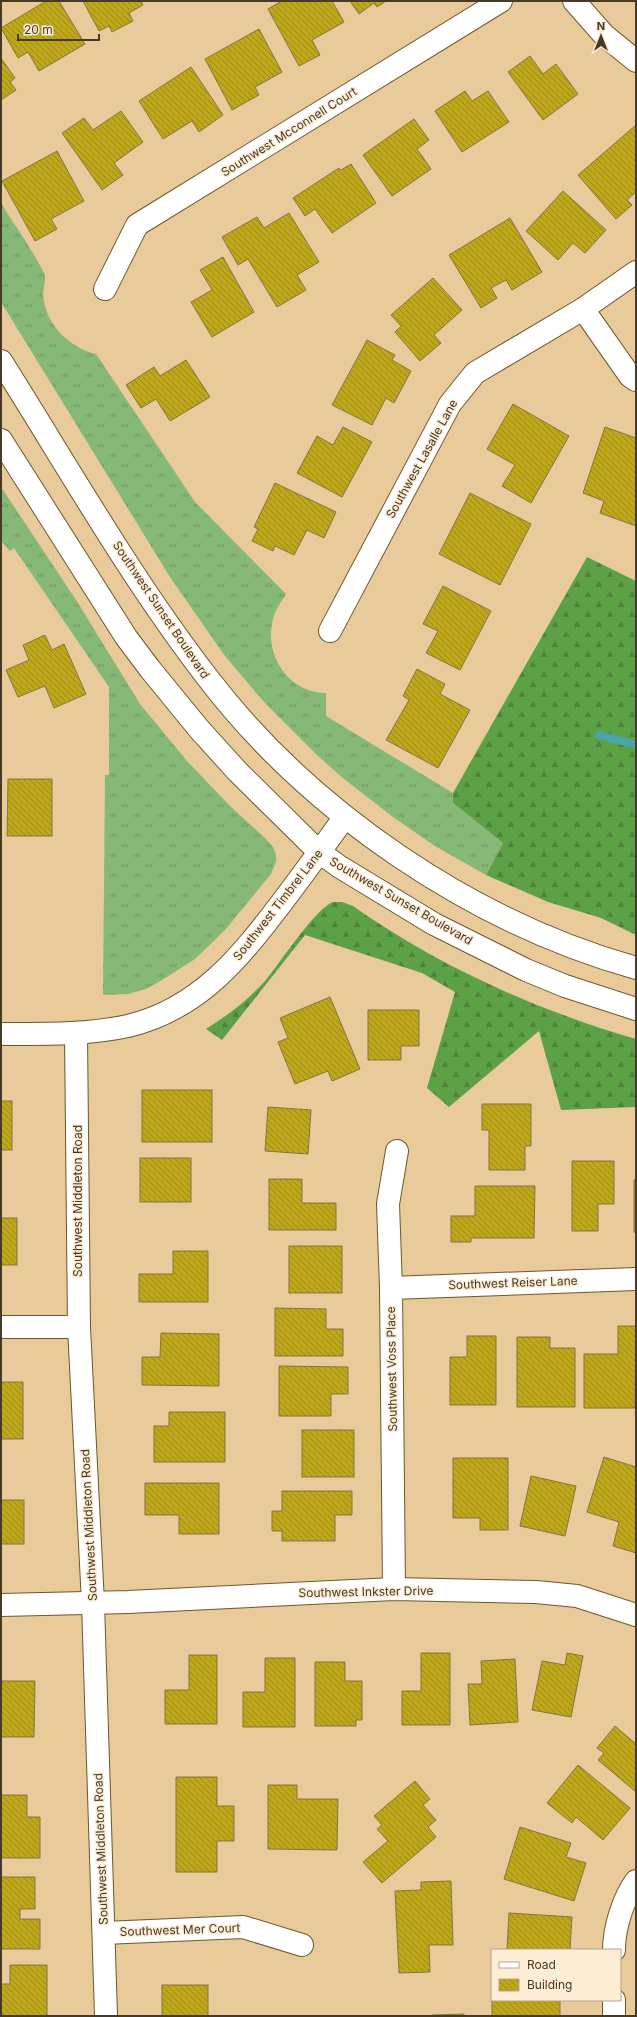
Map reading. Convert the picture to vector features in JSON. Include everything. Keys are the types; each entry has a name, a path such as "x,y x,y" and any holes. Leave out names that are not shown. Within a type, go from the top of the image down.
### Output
{"street":[{"name":"Southwest Mcconnell Court","path":"105,289 137,225 501,1"},
{"path":"574,1 604,35 636,61"},
{"name":"Southwest Lasalle Lane","path":"330,631 450,404 475,373 583,309 636,272"},
{"path":"583,309 630,376 636,380"},
{"name":"Southwest Sunset Boulevard","path":"1,361 139,581 208,678 240,717 303,782 344,818 424,872 510,920 583,950 636,968"},
{"name":"Southwest Sunset Boulevard","path":"1,440 126,637 154,675 199,730 237,771 319,852 340,867 434,924 526,970 565,986 636,1009"},
{"name":"Southwest Timbrel Lane","path":"1,1034 76,1034 130,1026 152,1018 192,998 212,984 252,942 344,818"},
{"name":"Southwest Middleton Road","path":"76,1034 78,1327 93,1603 106,2016"},
{"name":"Southwest Voss Place","path":"394,1589 391,1288 388,1204 397,1151"},
{"name":"Southwest Reiser Lane","path":"391,1288 636,1279"},
{"path":"1,1327 78,1327"},
{"name":"Southwest Inkster Drive","path":"1,1605 93,1603 394,1589 536,1592 570,1596 636,1616"},
{"path":"614,1949 621,1912 636,1881"},
{"name":"Southwest Mer Court","path":"104,1933 243,1927 302,1945"},
{"path":"614,2001 614,2016"}],"green space":[{"path":"1,203 29,246 45,275 43,294 48,315 53,324 67,340 86,351 96,354 195,502 286,594 275,613 271,630 275,656 281,668 289,678 300,686 312,691 326,693 326,716 453,793 453,803 503,843 486,875 435,846 393,817 344,779 318,756 264,702 225,656 170,577 1,302"},
{"path":"1,487 78,603 140,704 187,761 230,806 265,838 273,847 276,854 276,861 271,874 225,930 195,959 146,989 128,994 103,995 105,775 109,775 109,687 14,548 10,551 1,541"},
{"path":"587,557 636,581 636,935 601,918 548,902 486,875 503,843 453,803 453,793"},
{"path":"333,902 342,902 353,906 385,928 419,948 489,984 562,1014 636,1039 636,1107 561,1110 539,1031 449,1107 427,1088 455,992 422,973 305,935 222,1040 206,1029 252,995 265,981 308,925 317,915"}],"building":[{"path":"46,1 59,1 85,44 39,71 28,52 18,58 1,28"},
{"path":"83,1 141,1 143,5 129,13 133,21 112,32 109,26 99,31"},
{"path":"282,1 332,1 344,22 312,40 320,55 299,66 268,9"},
{"path":"350,1 386,1 377,7 374,3 359,14"},
{"path":"259,29 282,72 255,87 259,95 232,110 205,59"},
{"path":"530,56 543,74 556,64 578,94 543,120 508,72"},
{"path":"1,58 15,78 10,82 16,90 1,100"},
{"path":"191,67 223,115 199,132 192,121 163,139 139,101"},
{"path":"465,91 472,101 488,91 509,122 462,152 435,111"},
{"path":"121,111 143,142 114,163 123,175 102,190 62,133 84,118 93,130"},
{"path":"414,119 429,140 417,149 431,169 392,196 363,155"},
{"path":"636,125 636,192 627,200 632,205 616,219 578,175"},
{"path":"57,151 84,201 51,219 57,229 35,241 2,181"},
{"path":"351,164 376,203 332,233 315,209 305,216 293,198 339,168 341,170"},
{"path":"563,191 606,230 585,253 573,243 558,260 526,231"},
{"path":"289,213 319,262 297,275 306,290 277,307 248,259 238,265 222,237 257,217 264,228"},
{"path":"510,218 542,272 512,290 506,280 491,288 497,298 481,308 449,255"},
{"path":"223,257 254,312 212,337 191,302 212,290 200,270"},
{"path":"433,278 462,310 434,335 441,343 420,361 395,332 401,326 391,315"},
{"path":"367,340 395,355 392,360 411,371 394,403 386,398 372,425 332,405"},
{"path":"186,360 210,397 170,421 156,399 141,408 126,385 154,367 160,376"},
{"path":"513,404 569,436 531,503 502,486 515,465 487,449"},
{"path":"343,427 372,442 342,497 297,473 317,436 333,445"},
{"path":"605,427 636,438 636,526 600,513 604,501 583,493"},
{"path":"275,483 336,512 324,538 307,530 294,555 275,546 273,551 252,541 258,529 254,527"},
{"path":"470,493 531,524 500,585 439,554"},
{"path":"443,586 491,611 460,670 426,653 438,631 423,624"},
{"path":"45,635 52,650 64,644 86,694 54,708 45,686 18,697 6,670 29,660 23,645"},
{"path":"417,669 445,684 440,694 470,710 438,768 386,740 409,700 403,696"},
{"path":"8,779 52,779 52,836 7,836"},
{"path":"330,997 360,1069 332,1081 328,1071 295,1084 278,1042 288,1038 280,1018"},
{"path":"368,1010 419,1010 419,1046 401,1046 401,1060 368,1060"},
{"path":"142,1090 212,1090 212,1142 142,1142"},
{"path":"1,1101 12,1101 12,1150 1,1150"},
{"path":"482,1104 531,1104 531,1146 525,1146 525,1170 489,1170 489,1130 482,1130"},
{"path":"268,1107 311,1110 308,1154 265,1151"},
{"path":"140,1158 191,1158 191,1202 140,1202"},
{"path":"572,1161 614,1161 614,1204 598,1204 598,1231 572,1231"},
{"path":"269,1179 302,1179 302,1203 336,1203 336,1230 269,1230"},
{"path":"634,1180 636,1180 636,1232 634,1232"},
{"path":"475,1186 535,1186 534,1238 471,1238 471,1242 451,1242 451,1216 475,1216"},
{"path":"1,1218 17,1218 17,1265 1,1265"},
{"path":"289,1246 342,1246 342,1293 289,1293"},
{"path":"173,1251 208,1251 208,1302 139,1302 139,1274 173,1274"},
{"path":"275,1308 326,1309 326,1329 343,1329 343,1356 275,1356"},
{"path":"618,1326 636,1326 635,1408 584,1408 584,1354 618,1354"},
{"path":"161,1333 219,1334 219,1386 142,1385 142,1357 160,1357"},
{"path":"467,1336 496,1336 496,1405 450,1405 450,1357 467,1357"},
{"path":"517,1337 550,1337 550,1348 575,1348 575,1407 517,1407"},
{"path":"279,1366 348,1367 348,1394 331,1394 331,1416 279,1416"},
{"path":"1,1382 23,1382 23,1439 1,1439"},
{"path":"169,1412 225,1412 225,1462 154,1462 154,1426 169,1426"},
{"path":"302,1430 354,1430 354,1477 302,1477"},
{"path":"604,1457 636,1467 636,1553 613,1546 619,1522 587,1512"},
{"path":"453,1458 508,1458 508,1530 480,1530 480,1518 453,1518"},
{"path":"531,1476 576,1486 565,1536 520,1526"},
{"path":"145,1483 219,1483 219,1534 179,1534 179,1515 145,1515"},
{"path":"282,1491 352,1491 352,1515 335,1515 335,1541 282,1541 282,1531 272,1531 272,1511 282,1511"},
{"path":"1,1500 24,1500 24,1544 1,1544"},
{"path":"421,1653 450,1653 450,1725 402,1725 402,1691 421,1691"},
{"path":"567,1653 583,1656 571,1717 532,1710 542,1661 565,1665"},
{"path":"189,1655 217,1655 217,1724 165,1724 165,1690 189,1690"},
{"path":"265,1658 295,1658 295,1727 243,1727 243,1692 265,1692"},
{"path":"515,1659 518,1722 470,1725 468,1684 482,1684 481,1661"},
{"path":"315,1662 345,1662 345,1681 362,1681 362,1720 356,1720 356,1726 315,1726"},
{"path":"1,1681 35,1681 34,1737 1,1737"},
{"path":"615,1726 636,1744 636,1792 598,1760 604,1753 597,1748"},
{"path":"578,1765 630,1808 603,1840 576,1817 572,1823 547,1803"},
{"path":"176,1777 217,1777 217,1806 234,1806 234,1841 217,1841 217,1872 176,1872"},
{"path":"415,1781 430,1799 423,1805 436,1820 428,1827 436,1837 382,1883 363,1862 388,1841 377,1829 382,1825 374,1816"},
{"path":"268,1785 297,1785 297,1799 338,1799 337,1850 268,1849"},
{"path":"1,1795 27,1795 27,1817 40,1817 40,1858 1,1858"},
{"path":"520,1827 571,1843 566,1857 586,1863 574,1901 504,1879"},
{"path":"1,1877 35,1877 35,1909 20,1909 20,1919 40,1919 40,1949 1,1949"},
{"path":"451,1881 453,1945 429,1945 430,1972 399,1973 395,1891 421,1890 421,1882"},
{"path":"509,1913 572,1917 570,1949 507,1949"},
{"path":"10,1965 47,1965 47,2016 1,2016 1,1984 10,1984"},
{"path":"162,1985 208,1985 208,2016 162,2016"},
{"path":"492,2001 560,2001 560,2016 492,2016"},
{"path":"464,2014 464,2016 432,2016 432,2015"}],"waterway":[{"path":"599,735 636,745"}]}
